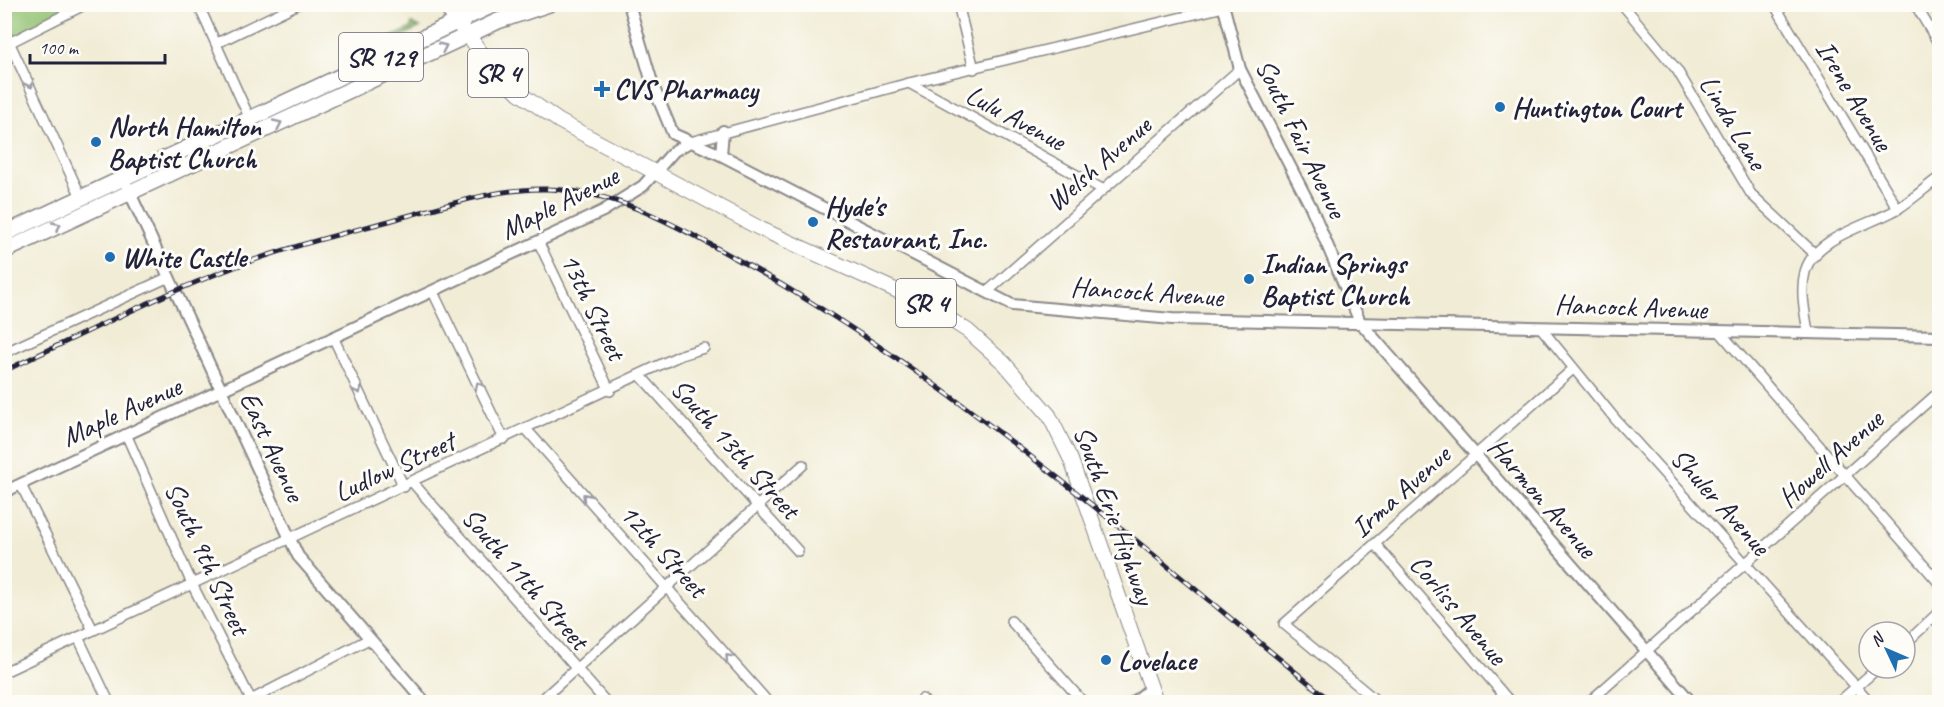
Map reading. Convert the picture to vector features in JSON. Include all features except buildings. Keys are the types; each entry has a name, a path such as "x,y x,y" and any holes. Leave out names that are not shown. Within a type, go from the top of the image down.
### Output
{"highway":[{"name":"SR 4","path":"445,4 457,21"},
{"name":"SR 129","path":"4,251 127,187 249,117 495,4"},
{"name":"SR 129","path":"4,234 82,199 127,187 248,138 498,21 549,4"},
{"name":"South Erie Highway","path":"457,21 468,35"}],"main road":[{"name":"South Erie Highway","path":"468,35 497,72 536,106 655,173 807,252 926,304 968,331 1004,363 1049,415 1071,460 1156,702"}],"street":[{"path":"4,7 11,4"},
{"path":"7,44 86,4"},
{"path":"198,4 249,117 248,138"},
{"path":"217,43 298,4"},
{"name":"Hancock Avenue","path":"629,4 653,86 673,134 722,155 1012,305 1172,319 1360,322 1720,333 1808,332 1940,336"},
{"path":"958,4 974,69"},
{"name":"Linda Lane","path":"1622,4 1677,70 1751,194 1816,255"},
{"name":"Irene Avenue","path":"1773,4 1898,209"},
{"path":"1915,4 1940,46"},
{"path":"1933,4 1940,15"},
{"name":"Maple Avenue","path":"4,492 620,202 643,186 674,151 690,142 723,131 909,83 974,69 1224,6"},
{"name":"South Fair Avenue","path":"1224,6 1240,69 1311,207 1360,322"},
{"path":"4,31 7,44 82,199"},
{"name":"Welsh Avenue","path":"987,292 1240,69"},
{"name":"Lulu Avenue","path":"909,83 1102,189"},
{"path":"722,155 723,131"},
{"path":"1808,332 1803,293 1805,270 1816,255 1840,234 1898,209 1940,177"},
{"name":"East Avenue","path":"127,187 298,556 425,702"},
{"name":"13th Street","path":"538,241 610,391"},
{"path":"4,353 168,277"},
{"path":"433,292 504,439"},
{"name":"Harmon Avenue","path":"1360,322 1691,702"},
{"name":"Shuler Avenue","path":"1541,328 1573,369 1870,702"},
{"path":"1720,333 1846,474 1940,584"},
{"name":"South 11th Street","path":"333,337 408,485 606,702"},
{"name":"Ludlow Street","path":"4,672 610,391 681,355 704,348"},
{"name":"Irma Avenue","path":"1378,702 1284,624 1573,369"},
{"name":"South 13th Street","path":"640,375 798,551"},
{"name":"Howell Avenue","path":"1589,702 1940,391"},
{"name":"12th Street","path":"526,429 668,587 762,701"},
{"name":"South 9th Street","path":"126,434 192,584 250,702"},
{"path":"539,702 803,465"},
{"path":"21,485 93,630"},
{"name":"Corliss Avenue","path":"1375,544 1510,702"},
{"path":"1917,633 1940,611"},
{"path":"1011,621 1083,702"},
{"path":"78,637 109,702"},
{"path":"250,702 369,639"},
{"path":"1839,702 1864,680"},
{"path":"1134,702 1151,688"}],"green space":[{"path":"11,4 86,5 5,45 4,7"},
{"path":"412,24 420,27 352,62 347,51 350,48 354,53 410,29"}],"railway":[{"path":"4,371 176,291 235,267 295,247 508,191 546,189 599,196 649,214 697,237 823,310 900,361 975,414 1048,470 1332,702"}],"place":[{"name":"CVS Pharmacy","path":"602,89"},
{"name":"Huntington Court","path":"1500,107"},
{"name":"North Hamilton Baptist Church","path":"96,142"},
{"name":"Hyde's Restaurant, Inc.","path":"813,222"},
{"name":"White Castle","path":"110,257"},
{"name":"Indian Springs Baptist Church","path":"1249,279"},
{"name":"Lovelace","path":"1106,660"}]}
